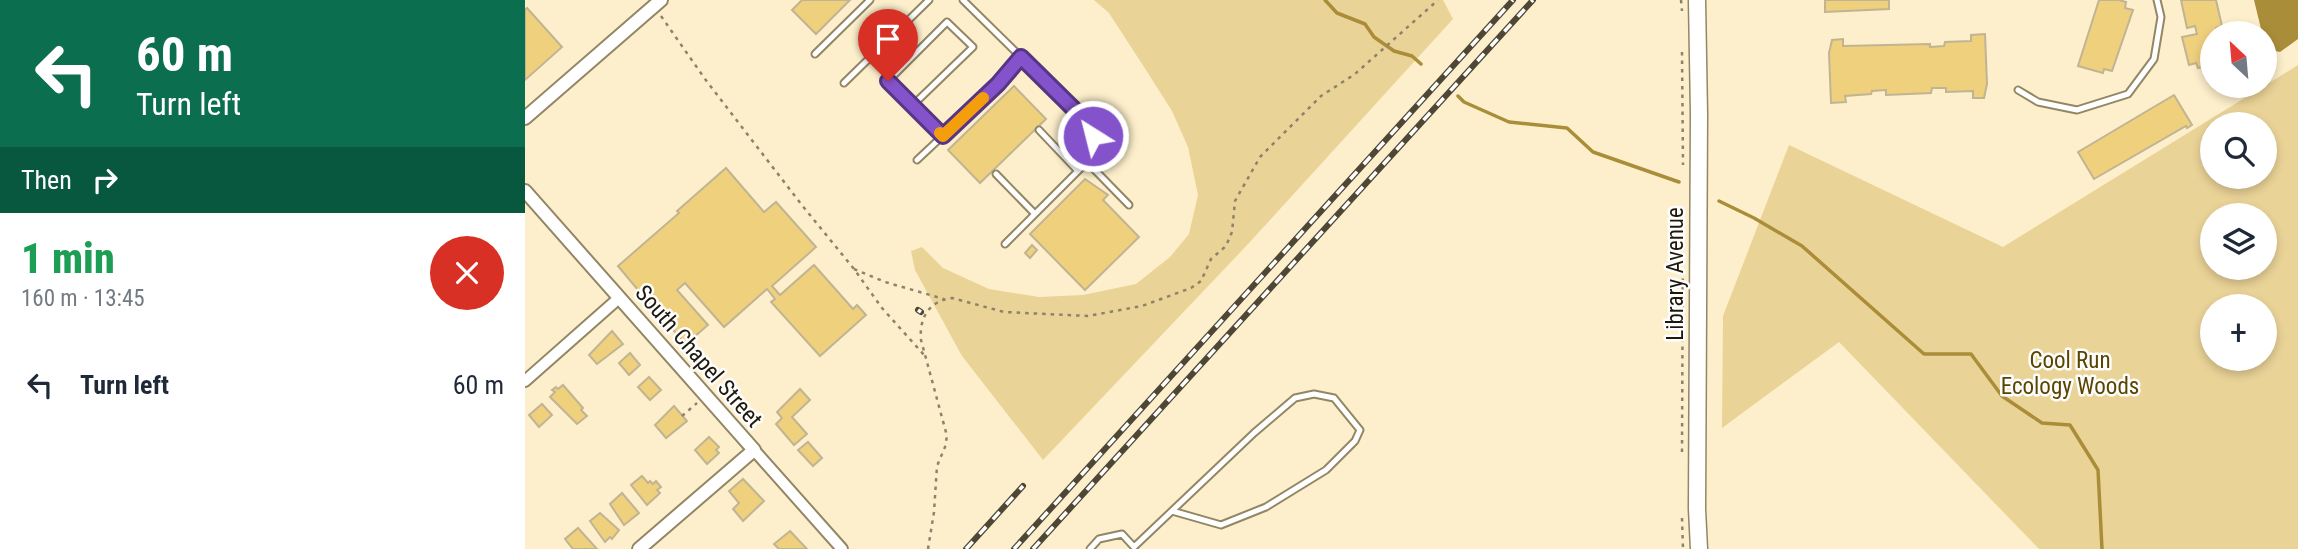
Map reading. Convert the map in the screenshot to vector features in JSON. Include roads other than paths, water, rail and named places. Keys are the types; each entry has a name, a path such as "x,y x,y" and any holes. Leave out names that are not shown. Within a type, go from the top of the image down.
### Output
{"main road":[{"name":"Library Avenue","path":"1696,0 1699,114 1699,549"}],"street":[{"path":"525,118 660,0"},
{"name":"South Chapel Street","path":"525,191 842,549"},
{"path":"525,381 619,298"},
{"path":"639,549 754,450"}],"lane":[{"path":"815,54 870,0"},
{"path":"843,83 929,0"},
{"path":"963,0 1089,124 1093,146 1087,162 1005,244"},
{"path":"2018,90 2038,102 2077,110 2129,94 2154,59 2161,17 2157,0"},
{"path":"913,105 973,47 947,22 888,81 943,136"},
{"path":"917,160 998,84 1021,57"},
{"path":"1039,130 1077,170"},
{"path":"1087,162 1129,205"},
{"path":"996,174 1034,213"},
{"path":"1090,549 1099,539 1122,534 1134,547 1254,433 1295,398 1314,394 1334,398 1360,430 1355,441 1326,470 1266,507 1221,525 1172,511"}],"waterway":[{"path":"1325,0 1337,13 1365,24 1374,37 1394,51 1412,56 1421,64"},
{"path":"1458,96 1464,102 1509,122 1567,128 1593,152 1679,182"},
{"path":"1719,201 1802,246 1924,354 1971,354 2002,396 2042,423 2070,425 2098,470 2102,549"}],"railway":[{"path":"1014,549 1513,0"},
{"path":"1033,549 1533,0"},
{"path":"966,549 1023,486"}],"park label":[{"name":"Cool Run Ecology Woods","path":"2070,373"}]}
